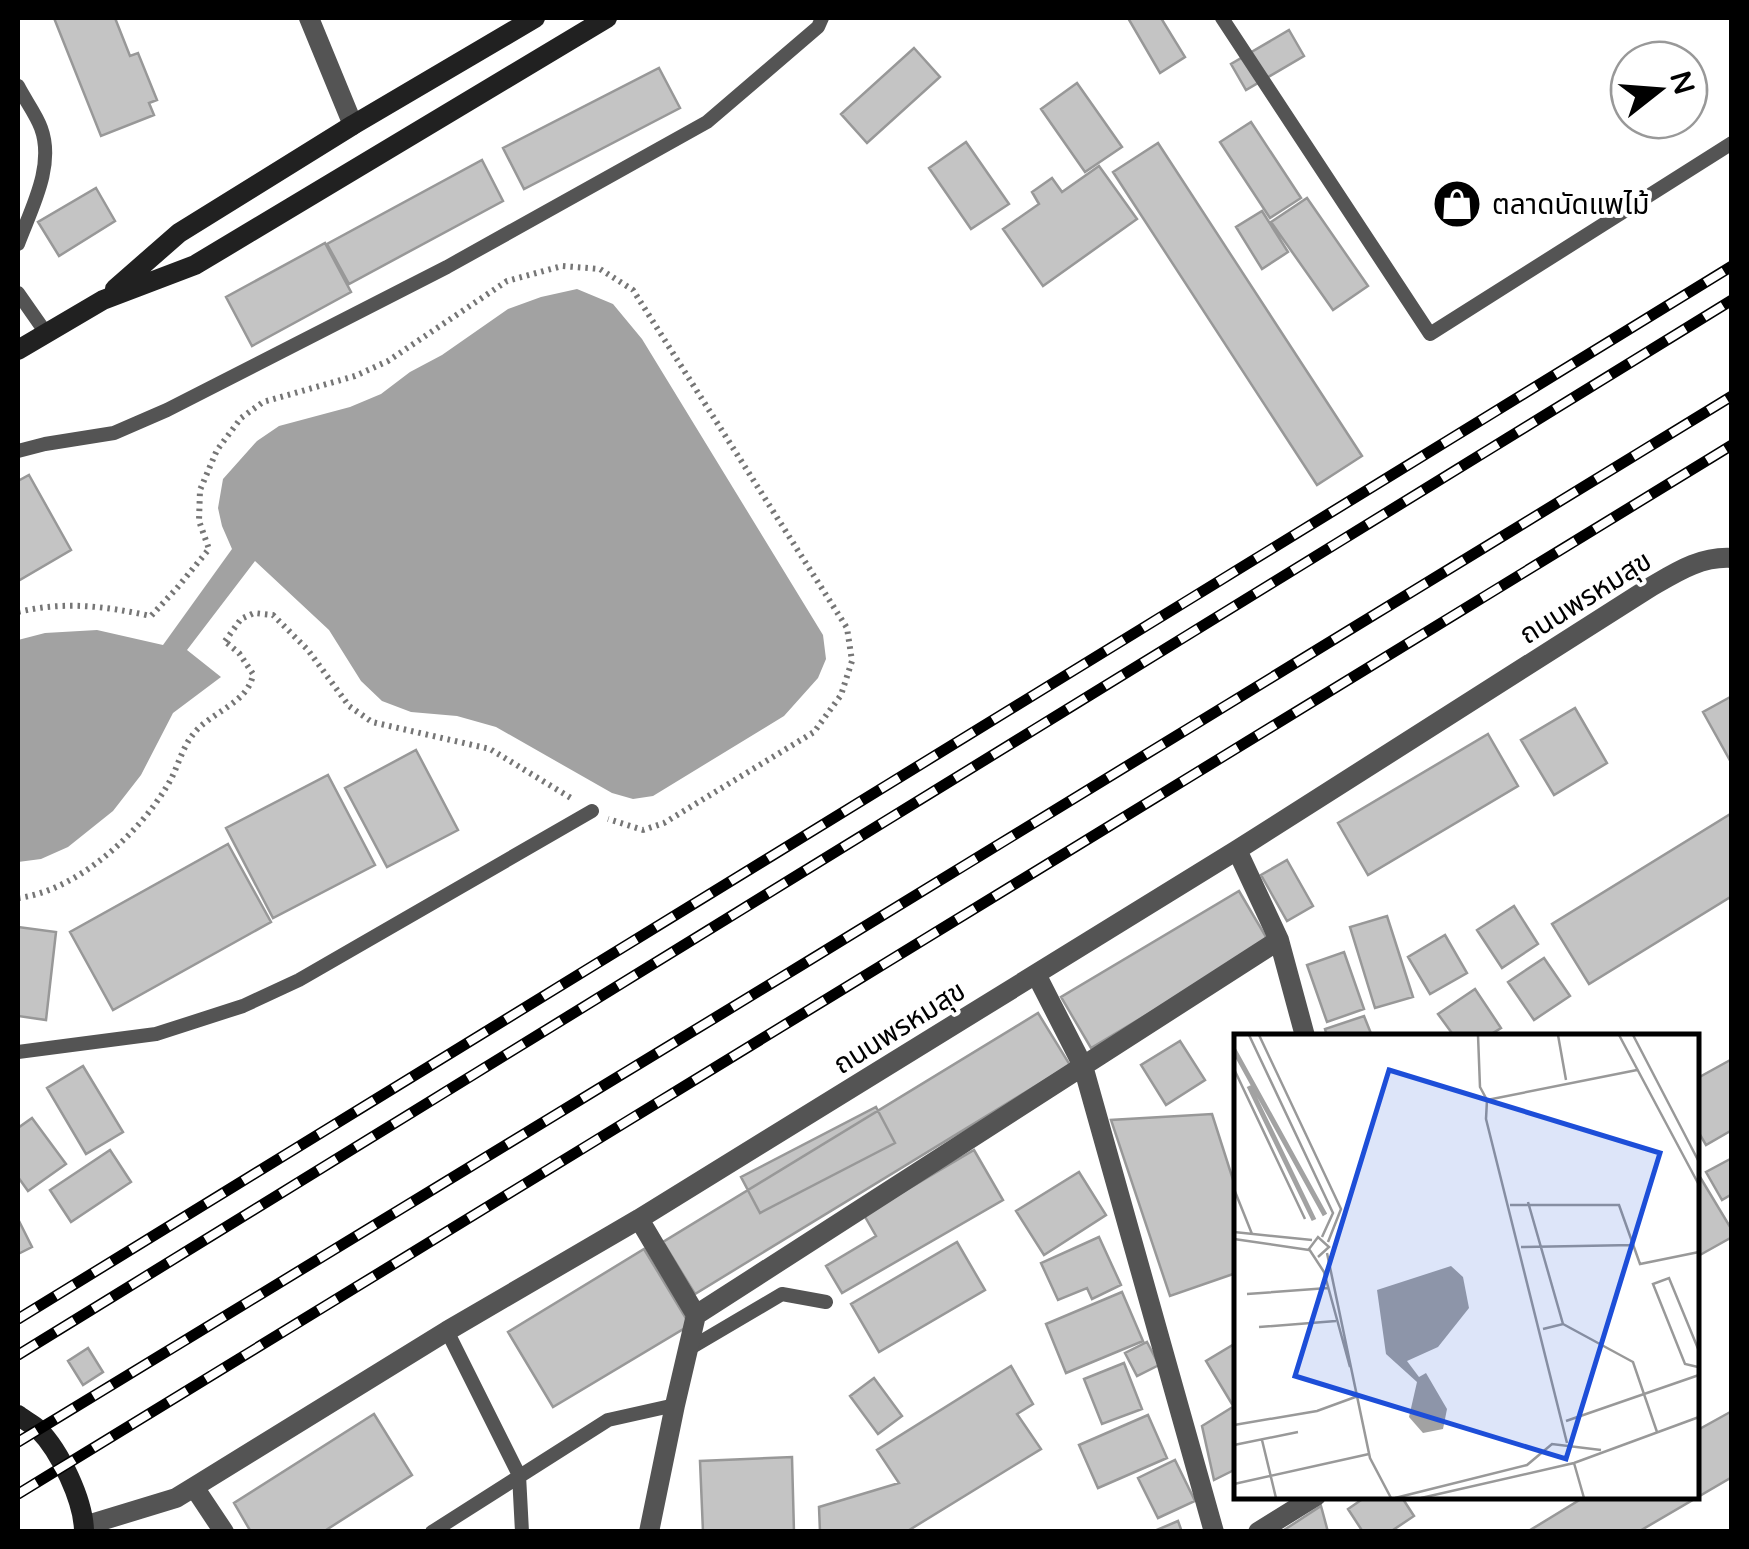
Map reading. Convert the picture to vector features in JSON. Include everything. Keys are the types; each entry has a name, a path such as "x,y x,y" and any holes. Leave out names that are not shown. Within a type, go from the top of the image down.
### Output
{"main road":[{"path":"102,300 179,234 508,25 535,18"},
{"path":"18,350 102,300 195,265 607,18"},
{"path":"18,1416 37,1429 54,1450 79,1501 84,1529"}],"street":[{"path":"310,18 352,126"},
{"name":"ถนนพรหมสุข","path":"84,1529 176,1498 447,1331 640,1219 1237,850 1649,588 1691,564 1732,558"},
{"path":"1237,850 1279,940 1305,1034"},
{"path":"696,1315 1279,940"},
{"path":"1036,974 1084,1066 1214,1532"},
{"path":"640,1219 696,1315 649,1532"},
{"path":"194,1487 224,1532"},
{"path":"1258,1532 1311,1499"}],"lane":[{"path":"18,451 114,433 167,410 447,267 707,122 818,28 822,18"},
{"path":"1222,18 1430,334 1732,143"},
{"path":"18,86 41,128 46,150 41,182 18,244"},
{"path":"18,293 46,333"},
{"path":"18,1052 156,1034 243,1006 299,980 592,811"},
{"path":"688,1350 782,1294 826,1302"},
{"path":"447,1331 520,1475 522,1532"},
{"path":"432,1532 608,1420 675,1405"}],"path":[{"path":"18,612 75,605 105,606 151,616 209,549 199,521 200,490 217,450 241,418 263,402 354,376 388,361 506,281 562,266 600,268 633,290 848,628 852,661 841,695 814,732 664,823 643,830 618,824 592,811 490,749 372,722 350,706 308,650 273,615 254,613 241,618 226,642 253,674 251,684 196,731 185,745 170,782 141,824 82,872 56,886 18,898"}],"shaded area":[{"path":"577,289 613,304 642,339 823,635 826,659 818,678 784,716 653,796 633,799 612,793 496,727 457,716 411,712 382,701 361,681 329,630 255,561 187,650 221,677 173,713 141,775 113,811 68,847 41,859 18,862 18,640 45,633 97,630 163,645 232,549 218,508 223,479 257,441 279,426 350,407 381,394 508,309"}],"building":[{"path":"54,18 115,18 130,56 138,53 157,100 149,103 154,115 101,136"},
{"path":"1128,18 1161,18 1185,57 1160,73"},
{"path":"1289,30 1304,56 1246,90 1231,64"},
{"path":"914,48 940,77 867,143 841,114"},
{"path":"659,68 680,108 524,189 503,148"},
{"path":"1077,83 1122,147 1085,172 1041,109"},
{"path":"1251,122 1301,198 1270,218 1220,142"},
{"path":"966,142 1009,204 971,229 929,168"},
{"path":"1158,143 1362,456 1317,485 1113,172"},
{"path":"482,160 503,201 349,284 327,244"},
{"path":"1099,166 1137,219 1043,286 1003,229 1039,204 1032,192 1052,178 1062,192"},
{"path":"96,188 115,221 59,256 38,222"},
{"path":"1307,198 1368,286 1333,310 1271,222"},
{"path":"1262,211 1288,252 1262,269 1236,227"},
{"path":"325,243 351,292 252,346 226,297"},
{"path":"29,475 71,550 18,581 18,481"},
{"path":"1732,696 1732,764 1703,712"},
{"path":"1575,708 1607,763 1554,795 1521,740"},
{"path":"1488,734 1518,786 1368,875 1338,823"},
{"path":"416,750 458,830 387,867 345,788"},
{"path":"328,775 375,865 273,918 226,828"},
{"path":"1732,813 1732,896 1589,984 1552,924"},
{"path":"228,844 271,922 113,1010 70,932"},
{"path":"1287,860 1313,906 1287,921 1261,875"},
{"path":"1239,891 1269,942 1091,1048 1061,997"},
{"path":"1514,906 1538,944 1502,968 1477,930"},
{"path":"1387,916 1413,997 1375,1008 1350,927"},
{"path":"18,927 56,932 46,1020 18,1016"},
{"path":"1445,935 1467,973 1430,994 1408,957"},
{"path":"1344,952 1364,1009 1327,1022 1307,965"},
{"path":"1544,958 1570,996 1534,1020 1508,982"},
{"path":"1475,989 1501,1028 1491,1034 1453,1034 1438,1014"},
{"path":"1038,1013 1070,1065 695,1294 663,1242"},
{"path":"1364,1016 1371,1034 1326,1034 1325,1029"},
{"path":"1180,1041 1205,1080 1166,1105 1141,1065"},
{"path":"1732,1059 1732,1130 1706,1145 1699,1133 1699,1077"},
{"path":"83,1066 123,1132 86,1154 47,1088"},
{"path":"876,1107 895,1143 760,1213 741,1177"},
{"path":"1212,1114 1234,1183 1234,1274 1170,1296 1111,1120"},
{"path":"32,1118 66,1164 28,1191 18,1177 18,1128"},
{"path":"110,1150 131,1182 71,1222 50,1190"},
{"path":"974,1150 1003,1200 842,1293 826,1266 876,1236 864,1215"},
{"path":"1732,1158 1732,1194 1722,1200 1706,1172"},
{"path":"1079,1172 1106,1215 1044,1255 1016,1211"},
{"path":"1699,1175 1732,1230 1732,1237 1700,1255"},
{"path":"18,1219 32,1247 18,1254"},
{"path":"1099,1237 1121,1285 1092,1299 1087,1288 1058,1300 1041,1263"},
{"path":"957,1242 985,1290 879,1352 851,1304"},
{"path":"644,1249 690,1325 553,1407 508,1332"},
{"path":"1122,1292 1143,1341 1066,1373 1046,1324"},
{"path":"1147,1342 1159,1365 1137,1376 1125,1353"},
{"path":"1234,1344 1234,1403 1232,1404 1206,1361"},
{"path":"88,1348 103,1372 83,1385 68,1361"},
{"path":"1124,1363 1142,1409 1102,1424 1084,1379"},
{"path":"1011,1366 1033,1404 1017,1414 1041,1449 906,1532 820,1532 819,1507 899,1483 877,1450"},
{"path":"874,1378 902,1416 878,1434 850,1396"},
{"path":"1234,1406 1234,1470 1214,1480 1202,1426"},
{"path":"1732,1411 1732,1477 1699,1496 1699,1429"},
{"path":"374,1414 412,1475 323,1532 251,1532 234,1503"},
{"path":"1148,1415 1167,1458 1098,1488 1079,1445"},
{"path":"792,1457 794,1532 703,1532 700,1461"},
{"path":"1175,1460 1195,1501 1158,1518 1138,1478"},
{"path":"1363,1499 1403,1499 1414,1516 1390,1532 1363,1532 1348,1509"},
{"path":"1581,1499 1694,1499 1638,1532 1527,1532"},
{"path":"1321,1506 1328,1532 1281,1532"},
{"path":"1178,1521 1182,1532 1152,1532"}],"railway":[{"path":"18,1319 1732,266"},
{"path":"18,1355 1732,300"},
{"path":"18,1442 1732,396"},
{"path":"18,1494 1732,445"}],"place":[{"name":"ตลาดนัดแพไม้","path":"1457,204"}]}
